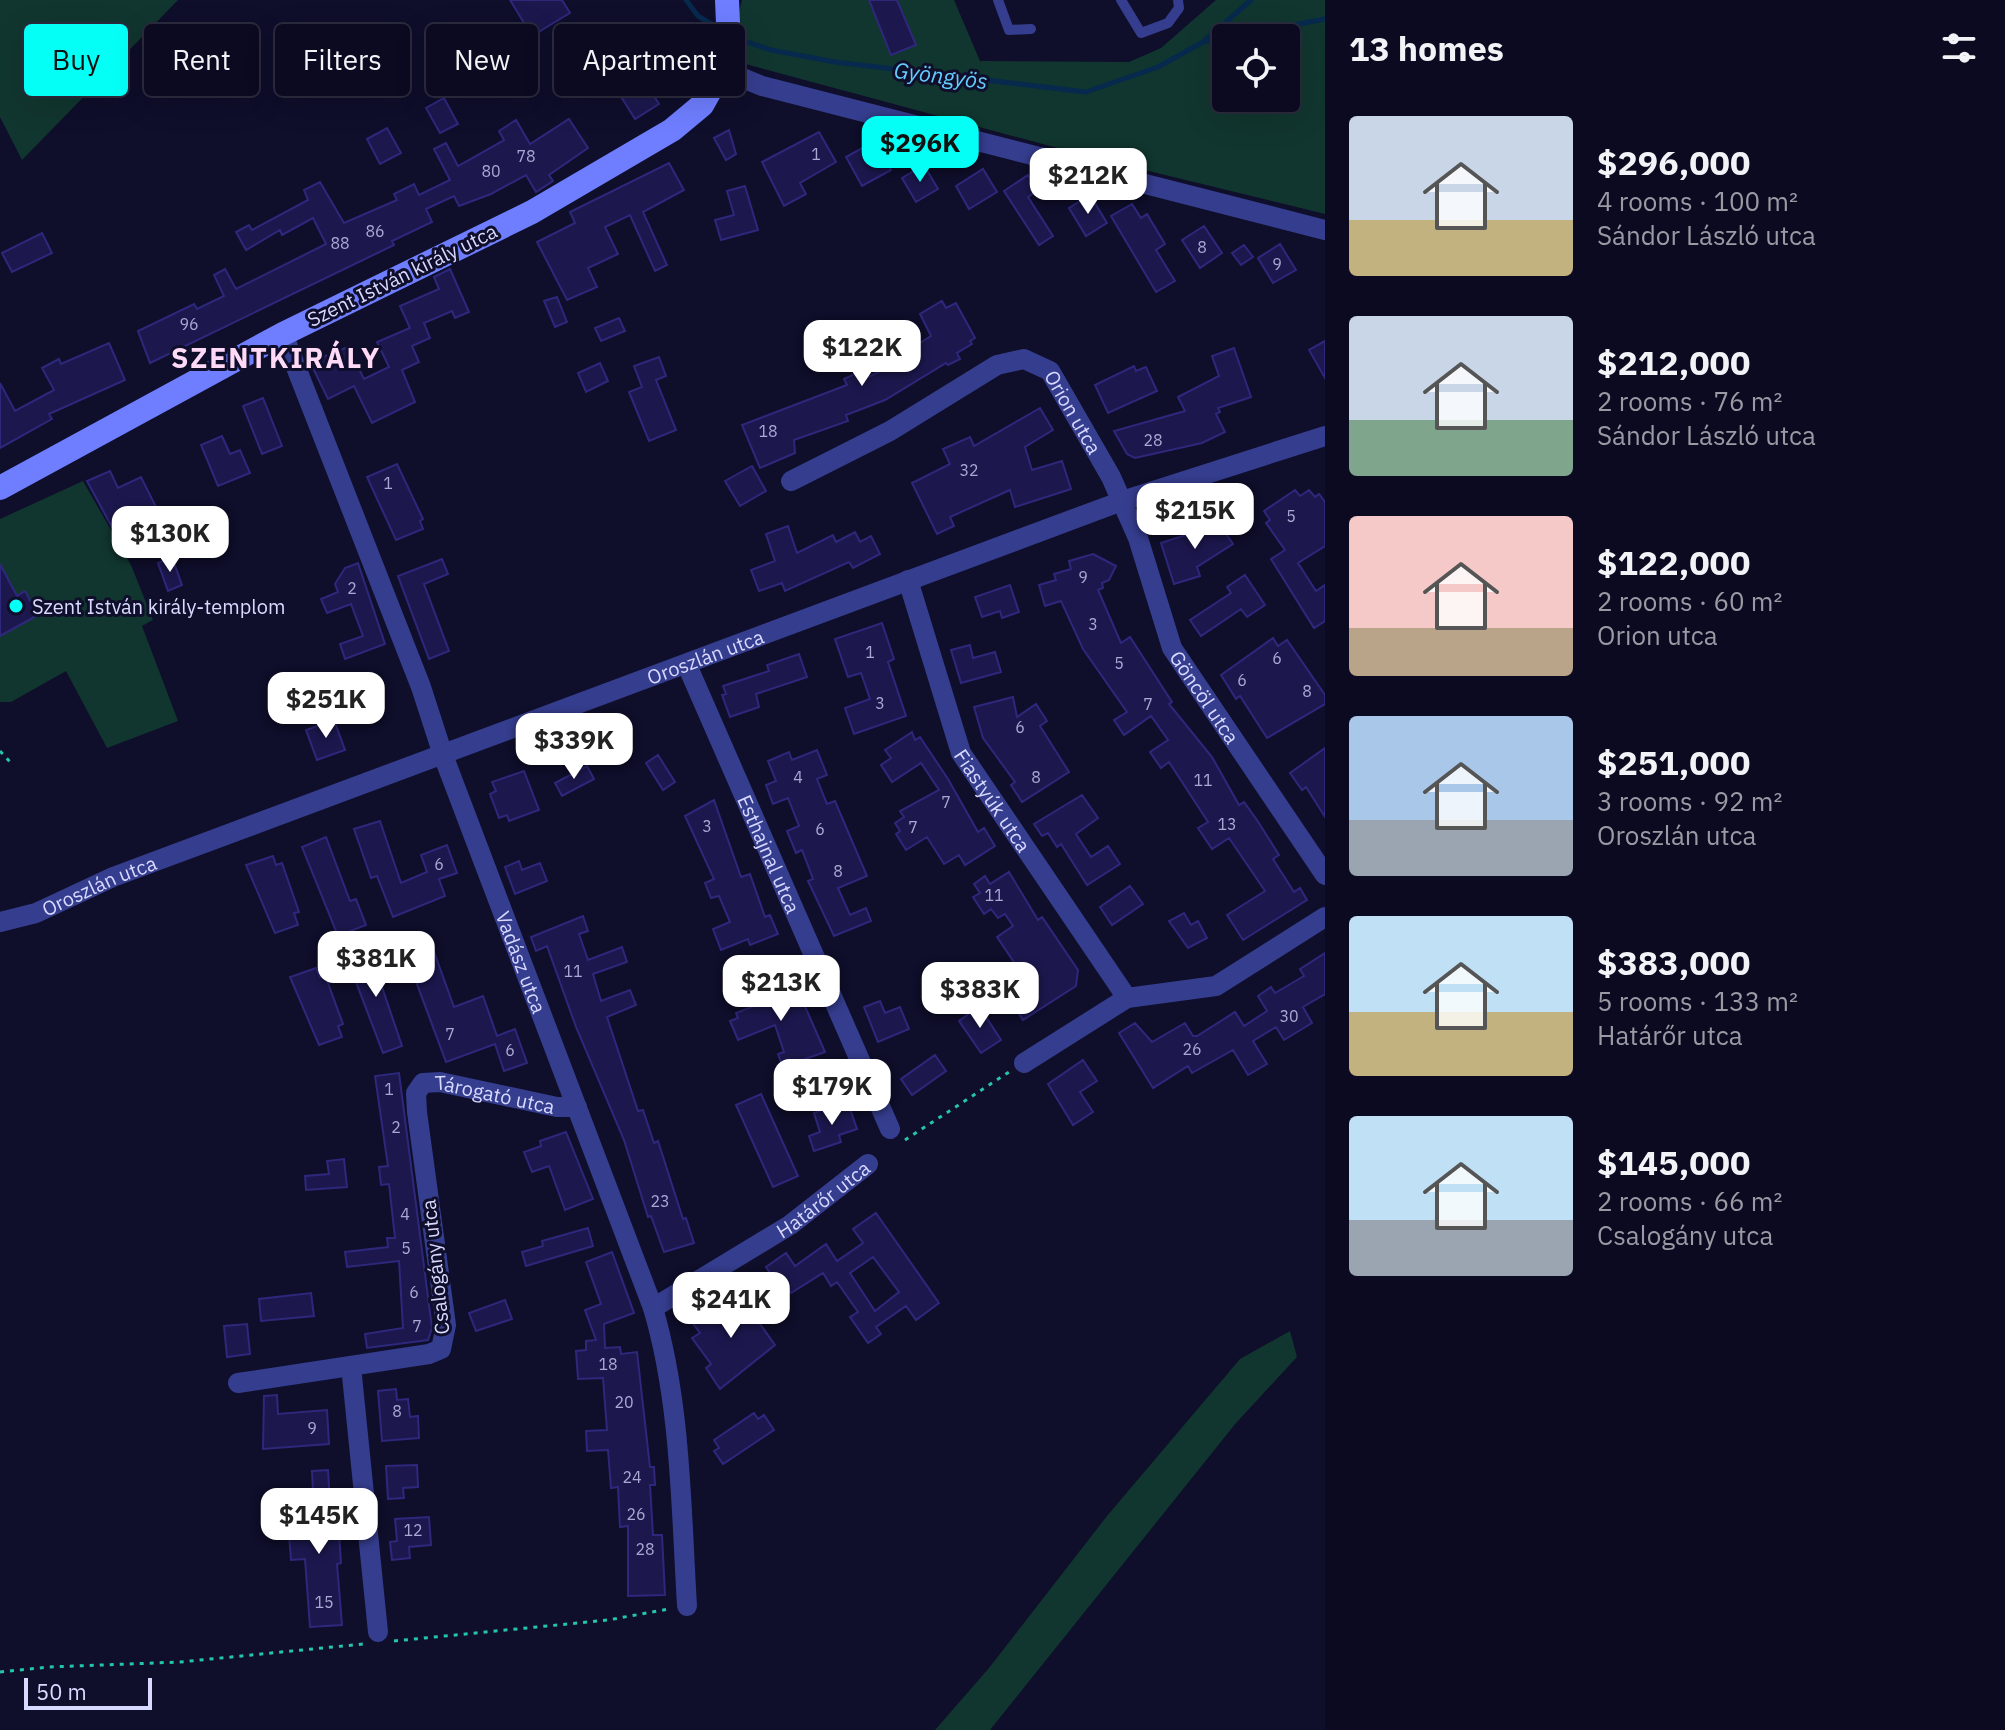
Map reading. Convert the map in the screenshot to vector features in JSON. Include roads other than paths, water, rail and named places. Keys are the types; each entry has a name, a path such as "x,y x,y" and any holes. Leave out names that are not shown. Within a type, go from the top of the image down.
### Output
{"street":[{"path":"745,79 762,86 1325,230"},
{"name":"Szent István király utca","path":"0,488 283,334 511,222 672,130 702,105 706,96"},
{"name":"Vadász utca","path":"283,334 421,687 443,755 653,1308 669,1370 673,1404 687,1606"},
{"name":"Orion utca","path":"791,481 890,431 997,365 1024,359 1050,371 1122,501"},
{"name":"Oroszlán utca","path":"0,922 36,913 113,877 1122,501 1323,440"},
{"name":"Göncöl utca","path":"1122,501 1138,538 1172,648 1325,875"},
{"name":"Fiastyúk utca","path":"908,580 961,753 1127,998"},
{"name":"Esthajnal utca","path":"687,665 895,1136"},
{"path":"1024,1063 1127,998 1216,986 1325,917"},
{"name":"Tárogató utca","path":"416,1093 423,1083 440,1082 557,1107 577,1107"},
{"name":"Csalogány utca","path":"238,1383 429,1354 441,1349 446,1337 416,1093"},
{"name":"Határőr utca","path":"653,1308 790,1225 868,1164"},
{"path":"351,1366 374,1639"}],"lane":[{"path":"998,0 1009,30 1031,29"},
{"path":"1121,0 1141,33 1168,23 1179,8 1178,0"}],"waterway":[{"name":"Gyöngyös","path":"686,0 698,16 712,24"},
{"name":"Gyöngyös","path":"745,41 771,50 835,62 1086,92 1158,67 1203,42 1251,0"},
{"name":"Gyöngyös","path":"1299,24 1325,19"},
{"name":"Gyöngyös","path":"1203,42 1212,40"}],"place":[{"name":"Szent István király-templom","path":"16,606"}],"district":[{"name":"SZENTKIRÁLY","path":"276,357"}]}
